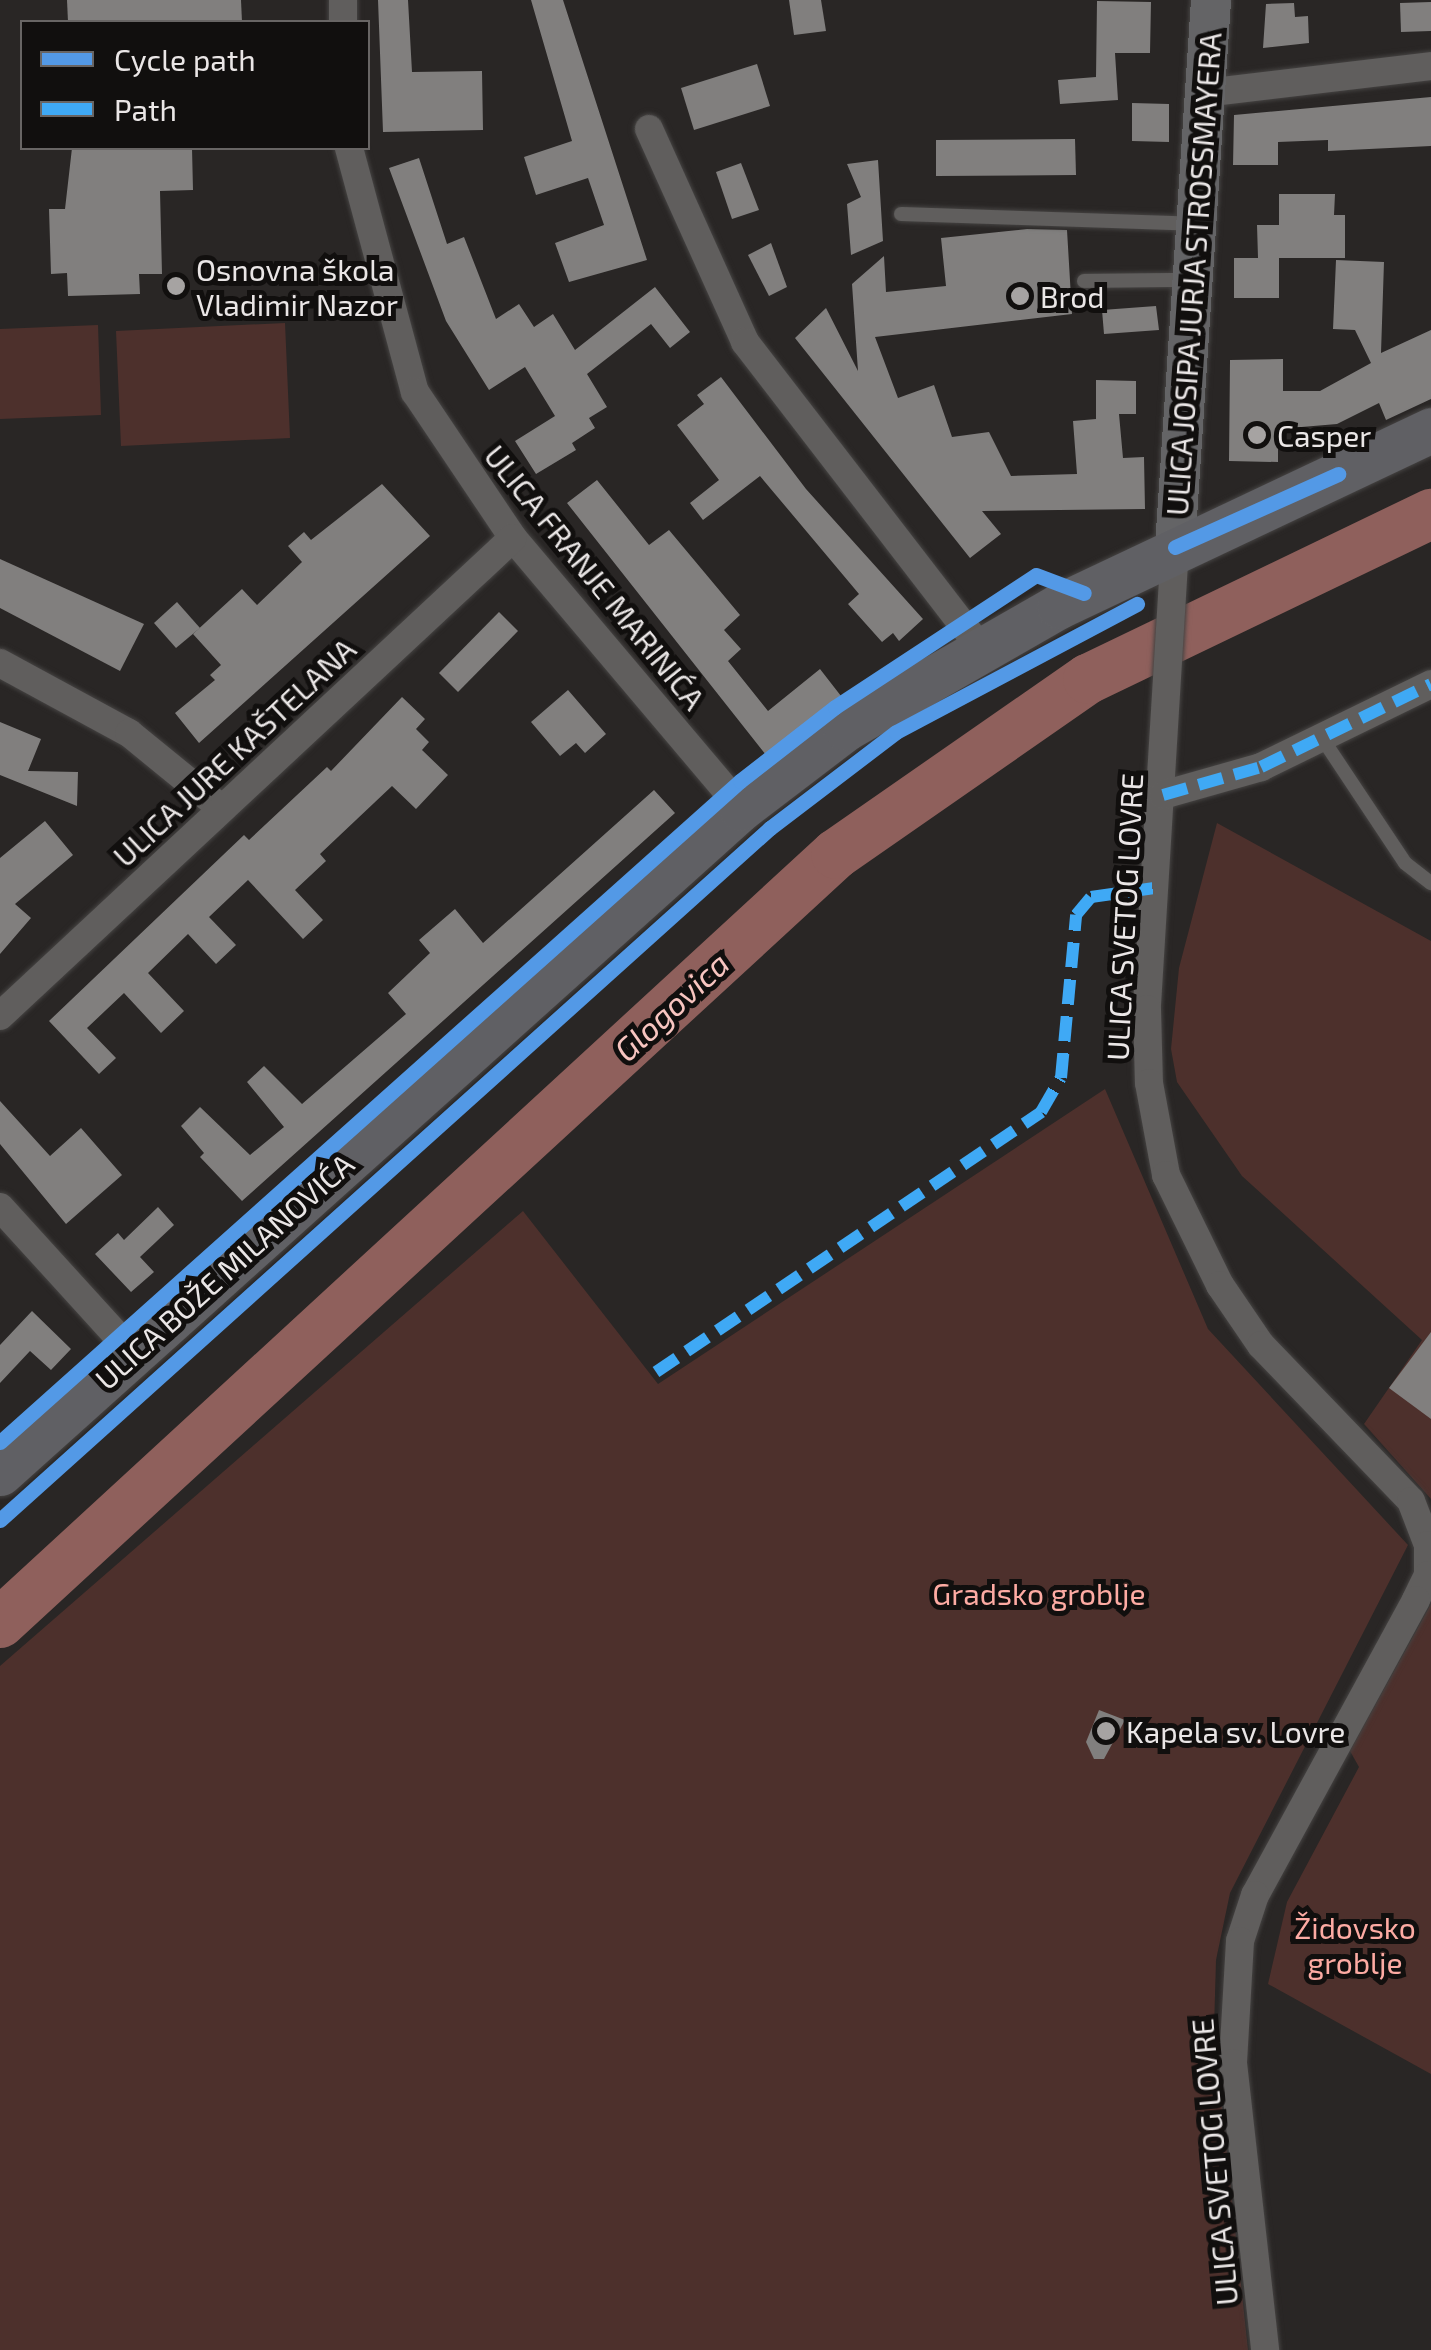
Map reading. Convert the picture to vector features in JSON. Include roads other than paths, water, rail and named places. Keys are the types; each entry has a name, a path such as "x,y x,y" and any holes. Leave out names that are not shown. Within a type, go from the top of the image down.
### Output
{"main road":[{"name":"ULICA JOSIPA JURJA STROSSMAYERA","path":"1174,568 1211,0"},
{"name":"ULICA BOŽE MILANOVIĆA","path":"0,1473 741,808 846,728 980,648 1174,568 1431,430"}],"street":[{"path":"1205,94 1431,66"},
{"path":"650,129 745,342 980,648"},
{"name":"ULICA FRANJE MARINIĆA","path":"350,150 415,392 513,538 741,808"},
{"name":"ULICA JURE KAŠTELANA","path":"0,1016 513,538"},
{"name":"ULICA SVETOG LOVRE","path":"1174,568 1147,1009 1149,1083 1166,1174 1220,1285 1262,1345 1411,1501 1428,1545 1428,1575 1255,1895 1240,1941 1232,2063 1266,2350"},
{"path":"0,663 128,733 221,808"},
{"path":"1163,795 1261,766 1431,684"},
{"path":"0,1207 134,1353"}],"lane":[{"path":"901,214 1196,224"},
{"path":"1084,282 1192,280"},
{"path":"1322,738 1404,862 1431,883"}],"waterway":[{"name":"Glogovica","path":"0,1623 836,854 1088,679 1431,514"}],"place":[{"name":"Osnovna škola Vladimir Nazor","path":"176,286"},
{"name":"Brod","path":"1020,296"},
{"name":"Casper","path":"1257,435"},
{"name":"Kapela sv. Lovre","path":"1106,1731"}],"park label":[{"name":"Gradsko groblje","path":"1039,1593"},
{"name":"Židovsko groblje","path":"1355,1944"}]}
